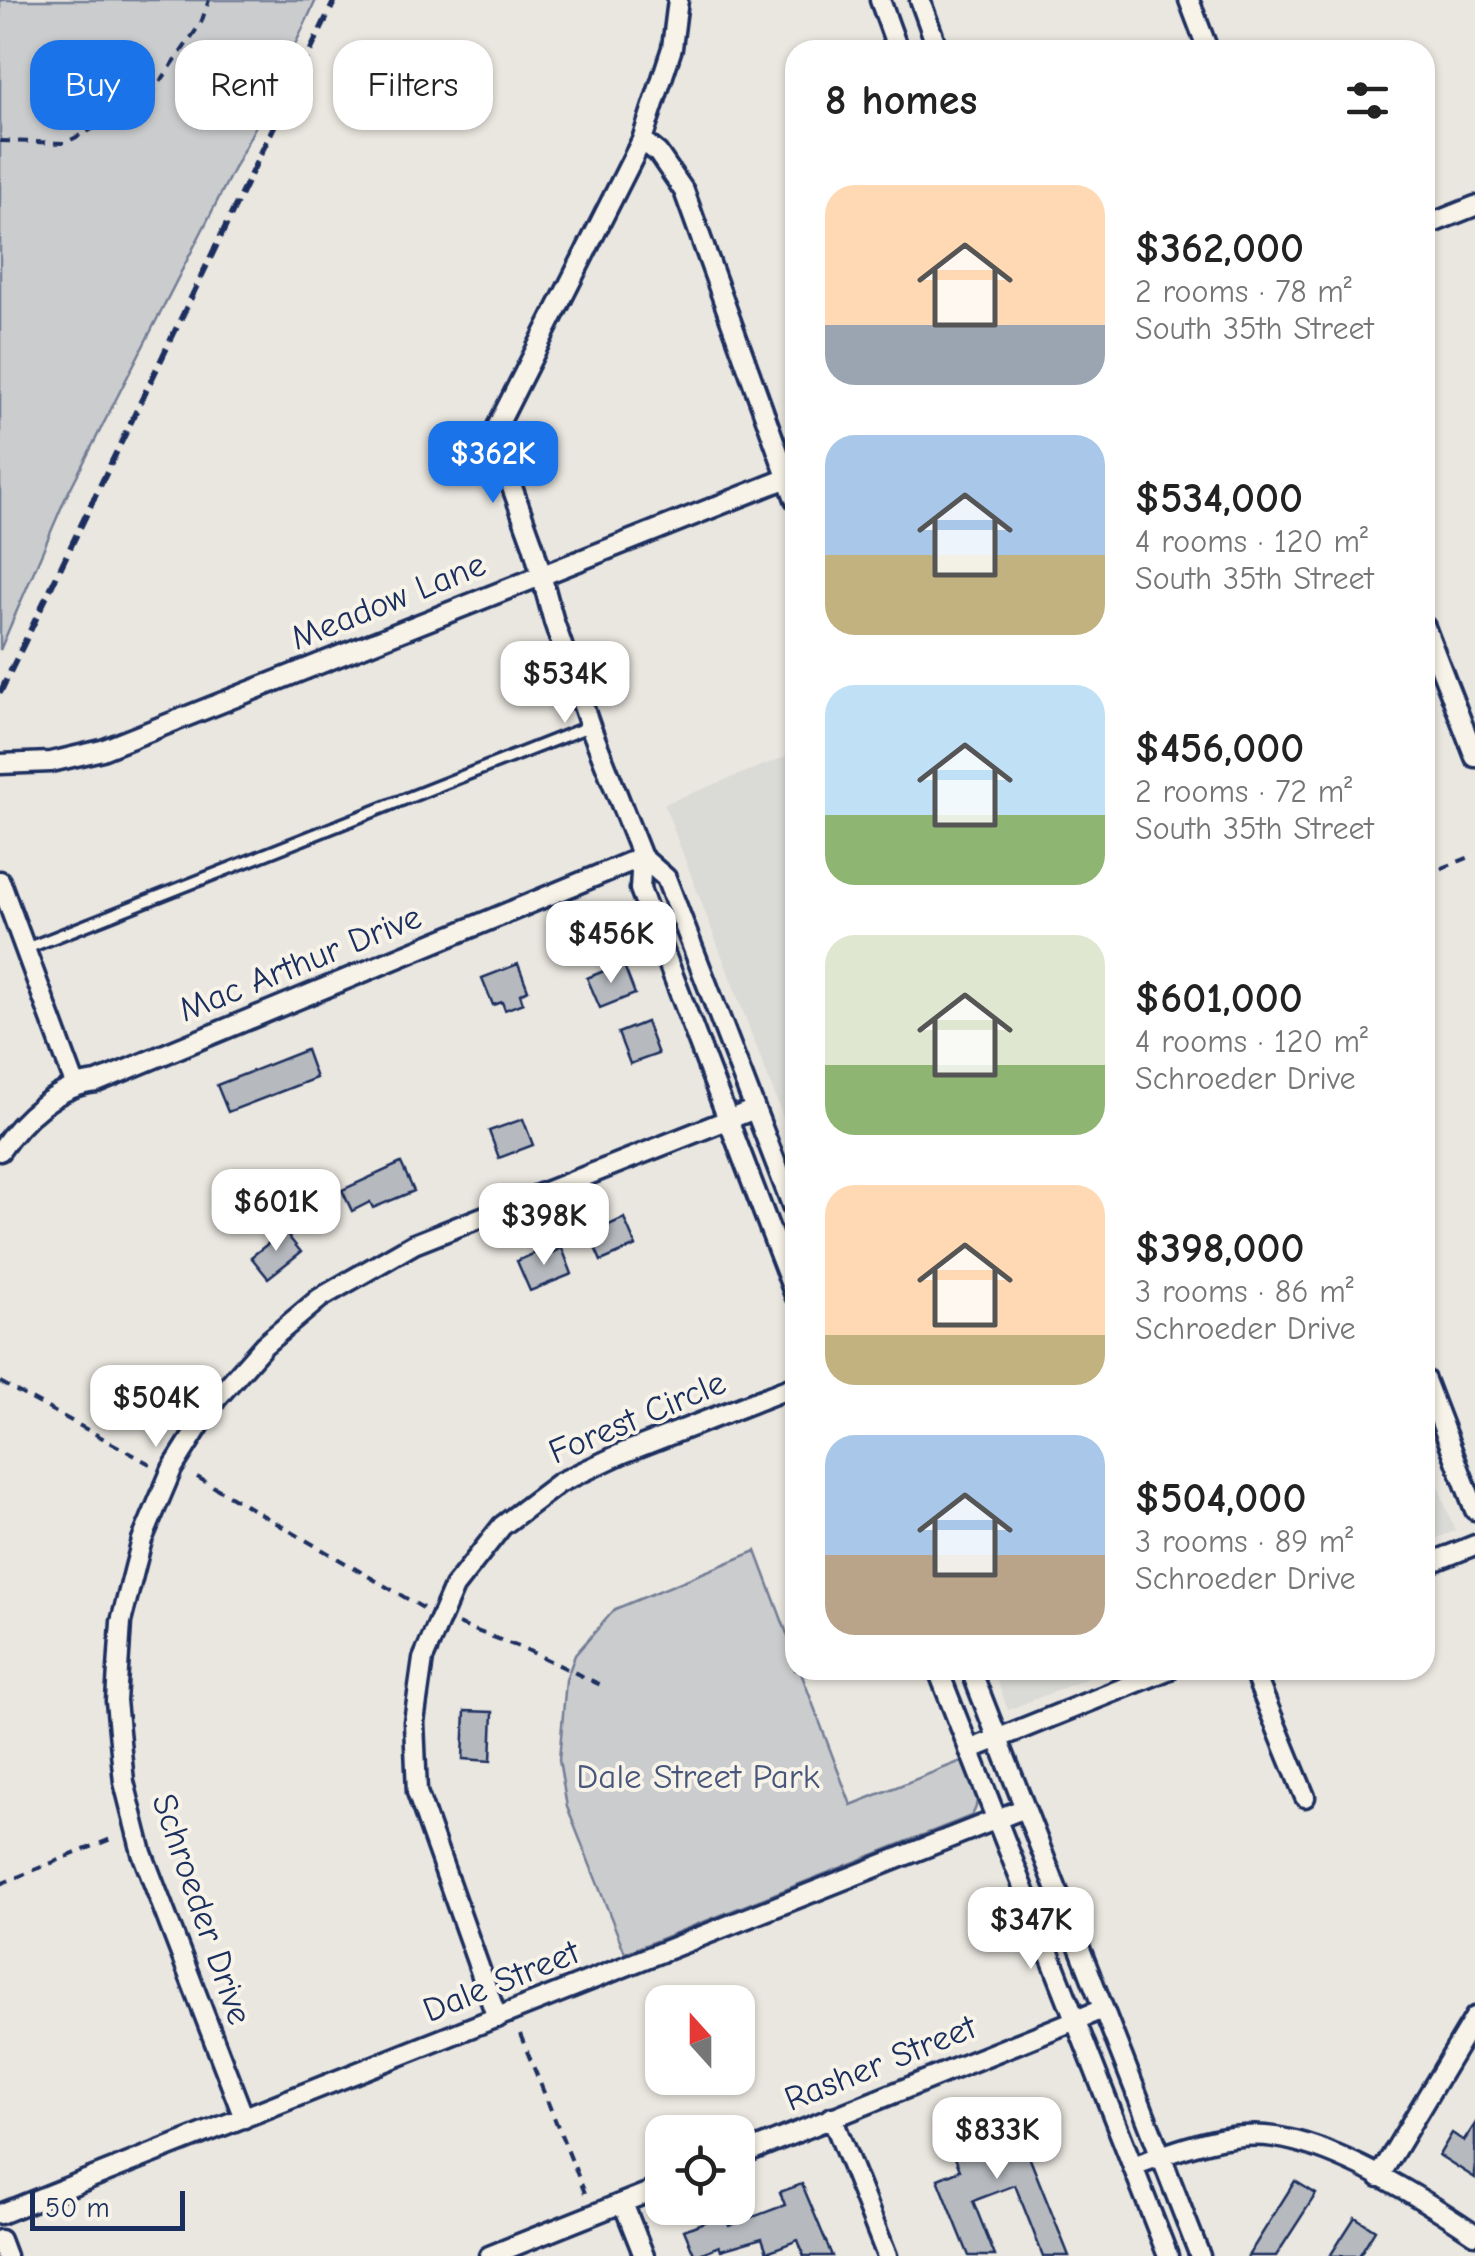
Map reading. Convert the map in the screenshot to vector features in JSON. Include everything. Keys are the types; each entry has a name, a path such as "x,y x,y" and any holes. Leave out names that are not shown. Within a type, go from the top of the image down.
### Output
{"street":[{"path":"678,0 672,48 642,140 498,427 500,454 590,726 642,857 640,889 785,1269"},
{"path":"880,0 894,40"},
{"path":"920,0 934,40"},
{"path":"1190,0 1204,40"},
{"path":"642,140 658,153 684,191 785,460"},
{"path":"1435,222 1475,206"},
{"name":"Meadow Lane","path":"0,764 50,762 102,750 785,478"},
{"path":"1435,654 1475,757"},
{"path":"642,857 666,878 785,1187"},
{"name":"Mac Arthur Drive","path":"0,1151 18,1125 76,1084 97,1082 642,857"},
{"path":"0,881 76,1084"},
{"name":"Schroeder Drive","path":"244,2118 142,1853 124,1782 116,1701 121,1622 142,1540 172,1470 216,1399 264,1345 320,1298 414,1244 755,1109"},
{"name":"Forest Circle","path":"497,2018 417,1792 414,1722 424,1659 440,1617 454,1587 502,1526 559,1483 623,1453 785,1390"},
{"path":"1435,1406 1475,1510"},
{"path":"1435,1562 1475,1545"},
{"path":"942,1680 1168,2256"},
{"path":"975,1680 1200,2256"},
{"path":"969,1750 1143,1680"},
{"path":"1257,1680 1305,1797"},
{"name":"Dale Street","path":"0,2214 1025,1808"},
{"name":"Rasher Street","path":"755,2149 1104,2009"},
{"path":"1379,2177 1475,2017"},
{"path":"832,2118 887,2256"},
{"path":"1133,2166 1214,2140 1273,2136 1327,2150 1475,2234"},
{"path":"489,2256 645,2194"},
{"path":"623,2203 644,2256"},
{"path":"0,2240 6,2256"}],"lane":[{"path":"25,949 590,726"}],"path":[{"path":"0,141 65,143 147,101 201,24 209,0"},
{"path":"1435,871 1475,855"},
{"path":"0,1382 150,1464"},
{"path":"198,1477 440,1617 527,1650 603,1686"},
{"path":"0,1884 111,1839"},
{"path":"520,2034 585,2193"}],"shaded area":[{"path":"785,757 785,1122 664,804"},
{"path":"1435,1478 1455,1531 1435,1539"},
{"path":"997,1680 1083,1680 1008,1710"}],"green space":[{"path":"0,0 316,0 297,40 175,40 175,130 254,130 65,499 0,650"},
{"name":"Dale Street Park","path":"756,1551 785,1628 785,1680 804,1680 851,1805 964,1760 975,1789 975,1810 971,1816 625,1953 567,1807 559,1760 566,1680 575,1655 615,1609"}],"building":[{"path":"623,963 635,994 600,1008 587,978"},
{"path":"518,964 528,990 520,994 523,1003 505,1010 502,1002 493,1005 482,978"},
{"path":"646,1022 658,1054 630,1064 618,1033"},
{"path":"306,1050 316,1078 228,1112 217,1085"},
{"path":"523,1119 533,1145 499,1158 489,1131"},
{"path":"401,1163 414,1191 373,1208 370,1202 352,1211 342,1190"},
{"path":"624,1218 636,1246 601,1261 589,1234"},
{"path":"284,1231 301,1252 268,1278 251,1257"},
{"path":"562,1248 572,1274 530,1291 517,1261 542,1250 545,1256"},
{"path":"465,1711 493,1712 491,1761 463,1759"},
{"path":"1007,2100 1069,2256 1043,2256 1015,2185 973,2201 995,2256 969,2256 938,2179 960,2170 948,2140 989,2123 984,2110"},
{"path":"1475,2124 1475,2178 1439,2155 1452,2133 1464,2141"},
{"path":"1295,2181 1316,2194 1276,2256 1248,2256"},
{"path":"802,2184 832,2256 804,2256 798,2240 767,2252 762,2238 721,2250 719,2246 695,2256 684,2230 696,2225 755,2225 755,2216 785,2205 780,2192"},
{"path":"1355,2217 1375,2230 1359,2256 1330,2256"}],"railway":[{"path":"0,693 335,0"}]}
